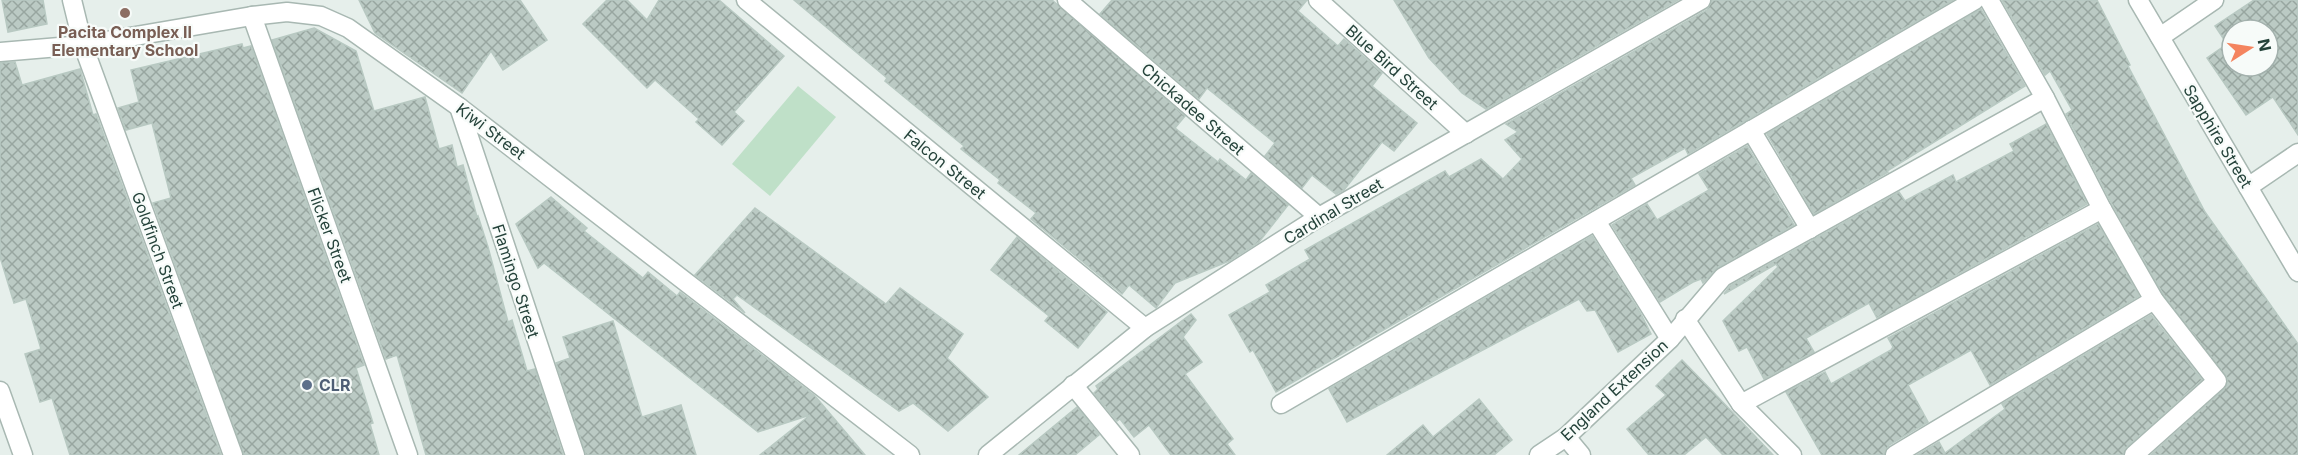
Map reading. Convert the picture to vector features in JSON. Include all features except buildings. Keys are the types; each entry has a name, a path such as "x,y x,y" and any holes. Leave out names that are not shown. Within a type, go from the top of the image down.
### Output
{"street":[{"name":"Goldfinch Street","path":"72,0 83,45 233,455"},
{"name":"Falcon Street","path":"746,0 1144,328"},
{"name":"Chickadee Street","path":"1067,0 1319,217"},
{"name":"Cardinal Street","path":"988,455 1144,328 1319,217 1701,0"},
{"path":"1281,404 1975,0"},
{"path":"1989,0 2045,98 2102,209 2154,300 2217,381 2134,455"},
{"name":"Sapphire Street","path":"2138,0 2298,272"},
{"path":"2160,37 2214,0"},
{"name":"Blue Bird Street","path":"1327,2 1466,134"},
{"name":"Kiwi Street","path":"0,52 83,45 286,12 321,16 348,28 459,107 910,455"},
{"name":"Flicker Street","path":"252,16 408,455"},
{"name":"England Extension","path":"1539,455 1566,437 1670,339 1723,277 2045,98"},
{"name":"Flamingo Street","path":"459,107 575,455"},
{"path":"1751,130 1810,229"},
{"path":"2248,187 2298,153"},
{"path":"1741,404 2102,209"},
{"path":"1596,221 1670,339"},
{"path":"1895,455 2154,300"},
{"path":"1685,319 1741,404 1792,455"},
{"path":"1073,385 1130,455"},
{"path":"0,391 22,455"},
{"path":"1566,437 1581,455"}],"green space":[{"path":"798,86 836,117 770,196 732,164"}],"place":[{"name":"Pacita Complex II Elementary School","path":"125,13"},
{"name":"CLR","path":"307,385"}]}
